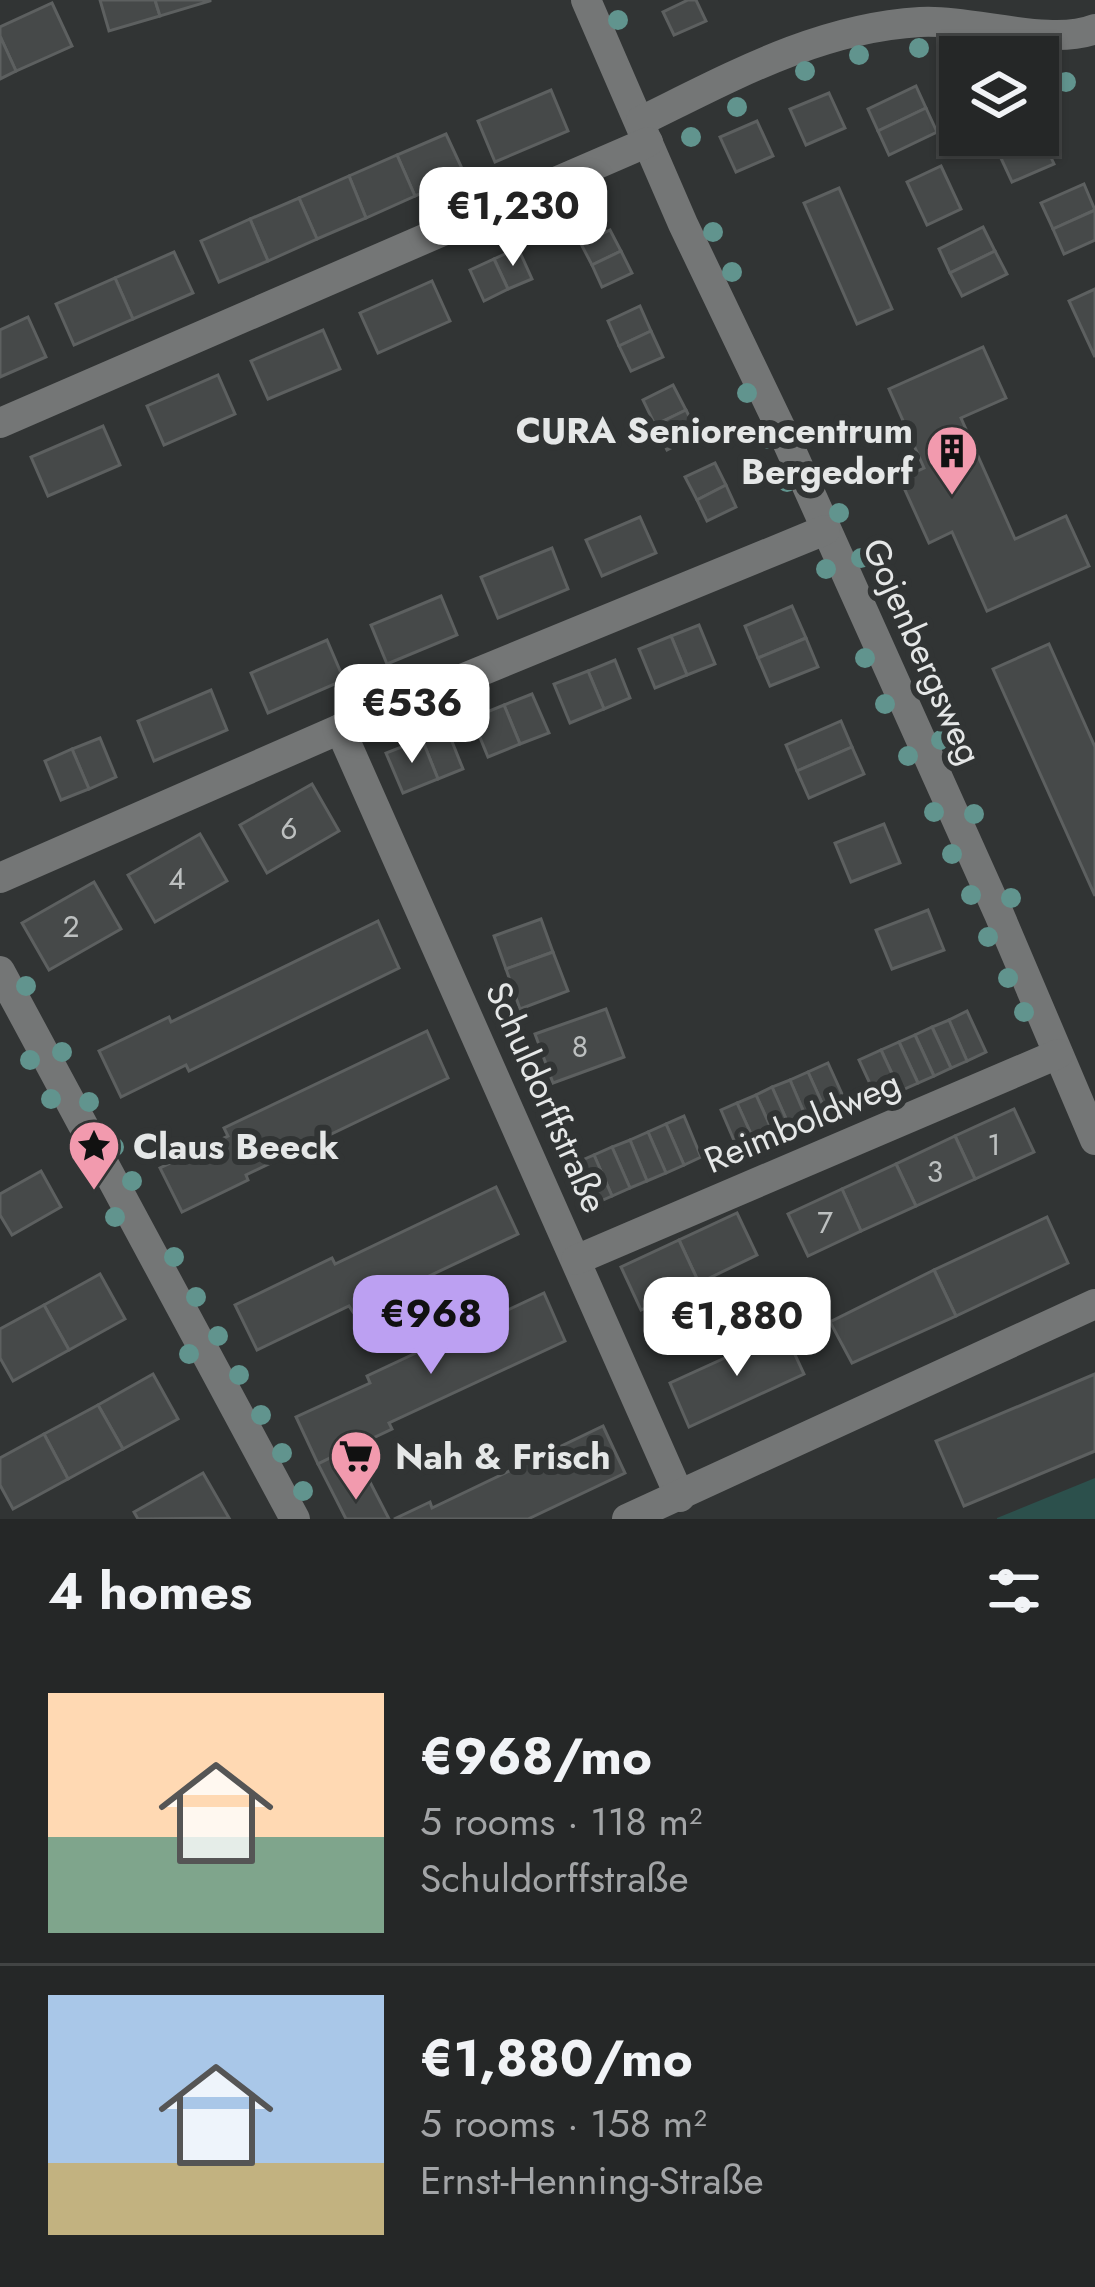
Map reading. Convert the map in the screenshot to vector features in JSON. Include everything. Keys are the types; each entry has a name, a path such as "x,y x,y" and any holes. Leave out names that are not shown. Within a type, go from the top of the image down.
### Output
{"street":[{"name":"Gojenbergsweg","path":"586,0 1095,1140"},
{"path":"0,423 645,131 812,41 878,25 927,22 987,25 1043,35 1095,29"},
{"path":"0,878 340,729 825,530"},
{"name":"Schuldorffstraße","path":"340,729 680,1497"},
{"path":"0,971 295,1519"},
{"name":"Reimboldweg","path":"576,1260 1058,1054"},
{"path":"627,1519 1095,1304"}],"shaded area":[{"path":"1095,1478 1095,1519 997,1519 997,1518"}],"building":[{"path":"100,0 155,0 160,16 109,31"},
{"path":"155,0 210,0 210,1 160,16"},
{"path":"696,0 706,21 674,35 663,12"},
{"path":"52,3 72,46 16,71 0,27"},
{"path":"0,36 16,71 0,79"},
{"path":"916,86 926,108 878,131 868,109"},
{"path":"551,90 568,131 495,162 478,121"},
{"path":"829,93 845,128 806,145 790,109"},
{"path":"926,108 937,132 889,155 878,131"},
{"path":"757,121 773,156 736,172 720,137"},
{"path":"446,134 465,175 415,196 397,155"},
{"path":"397,155 415,196 366,218 349,176"},
{"path":"1000,156 1050,156 1054,164 1012,182"},
{"path":"941,166 961,209 927,225 907,182"},
{"path":"349,176 366,218 317,239 299,198"},
{"path":"1084,184 1095,210 1053,229 1041,203"},
{"path":"839,188 892,309 857,324 804,203"},
{"path":"299,198 317,239 268,261 250,219"},
{"path":"1095,210 1095,240 1064,254 1053,229"},
{"path":"250,219 268,261 219,282 201,241"},
{"path":"983,227 995,251 950,273 939,249"},
{"path":"610,230 621,251 592,265 581,244"},
{"path":"518,248 532,279 508,289 494,259"},
{"path":"621,251 632,273 602,287 592,265"},
{"path":"995,251 1007,274 962,296 950,273"},
{"path":"174,252 193,293 133,319 115,278"},
{"path":"494,259 508,289 484,301 470,270"},
{"path":"115,278 133,319 74,345 56,304"},
{"path":"432,281 450,321 378,353 360,313"},
{"path":"1095,289 1095,357 1069,301"},
{"path":"640,306 651,331 619,346 608,321"},
{"path":"28,317 46,357 0,377 0,330"},
{"path":"323,330 340,369 268,399 251,361"},
{"path":"651,331 663,357 631,371 619,346"},
{"name":"CURA Seniorencentrum Bergedorf","path":"983,347 1006,398 961,418 1015,539 1066,516 1089,566 987,611 952,532 929,543 900,479 924,468 889,389"},
{"path":"218,375 235,414 164,445 147,406"},
{"path":"673,385 686,410 655,425 643,400"},
{"path":"686,410 698,434 667,450 655,425"},
{"path":"103,426 120,465 48,496 31,457"},
{"path":"715,463 726,485 697,500 685,477"},
{"path":"726,485 736,507 707,521 697,500"},
{"path":"640,517 656,553 602,576 586,540"},
{"path":"552,548 568,589 498,618 481,577"},
{"path":"441,596 457,635 387,664 371,625"},
{"path":"792,606 806,638 758,658 745,626"},
{"path":"699,625 715,664 687,675 671,636"},
{"path":"671,636 687,675 655,688 639,649"},
{"path":"806,638 818,667 770,686 758,658"},
{"path":"327,640 344,680 268,713 251,673"},
{"path":"1049,644 1095,747 1095,896 993,669"},
{"path":"615,660 630,698 604,709 588,671"},
{"path":"588,671 604,709 570,723 554,684"},
{"path":"211,690 227,730 154,761 138,721"},
{"path":"532,694 549,733 520,744 504,705"},
{"path":"504,705 520,744 488,757 472,718"},
{"path":"841,721 852,747 797,771 786,745"},
{"path":"447,729 463,769 438,779 422,739"},
{"path":"100,738 116,777 89,789 72,749"},
{"path":"422,739 438,779 403,793 386,753"},
{"path":"852,747 864,774 809,798 797,771"},
{"path":"72,749 89,789 61,800 45,761"},
{"path":"312,784 339,831 267,873 240,825"},
{"path":"884,824 900,863 851,882 835,843"},
{"path":"200,834 227,881 155,922 128,875"},
{"path":"94,882 121,929 49,970 22,923"},
{"path":"928,910 944,950 892,969 876,930"},
{"path":"541,919 553,952 506,969 494,936"},
{"path":"378,921 399,968 189,1071 186,1065 121,1097 99,1051 169,1017 171,1022"},
{"path":"553,952 568,991 520,1009 506,969"},
{"path":"606,1009 624,1057 553,1083 535,1034"},
{"path":"967,1011 986,1052 967,1061 949,1020"},
{"path":"949,1020 967,1061 951,1068 932,1027"},
{"path":"932,1027 951,1068 934,1076 915,1035"},
{"path":"427,1031 448,1078 246,1175 248,1180 182,1212 160,1168 228,1136 224,1128"},
{"path":"915,1035 934,1076 918,1083 899,1042"},
{"path":"899,1042 918,1083 900,1091 881,1050"},
{"path":"881,1050 900,1091 878,1101 859,1060"},
{"path":"828,1063 847,1105 827,1114 808,1072"},
{"path":"808,1072 827,1114 808,1122 790,1080"},
{"path":"790,1080 808,1122 791,1130 772,1087"},
{"path":"772,1087 791,1130 775,1137 756,1095"},
{"path":"756,1095 775,1137 756,1145 737,1103"},
{"path":"737,1103 756,1145 739,1152 721,1110"},
{"path":"1014,1109 1034,1152 975,1179 955,1136"},
{"path":"684,1116 701,1157 684,1165 666,1124"},
{"path":"666,1124 684,1165 666,1173 648,1132"},
{"path":"648,1132 666,1173 647,1181 630,1140"},
{"path":"955,1136 975,1179 916,1206 896,1164"},
{"path":"630,1140 647,1181 630,1188 612,1147"},
{"path":"612,1147 630,1188 612,1196 594,1155"},
{"path":"594,1155 612,1196 596,1203 578,1162"},
{"path":"896,1164 916,1206 861,1231 842,1189"},
{"path":"41,1171 61,1207 12,1235 0,1215 0,1194"},
{"path":"496,1187 518,1234 353,1312 349,1306 257,1350 235,1305 332,1258 335,1264"},
{"path":"842,1189 861,1231 808,1256 788,1214"},
{"path":"737,1213 757,1255 699,1283 679,1240"},
{"path":"1047,1217 1068,1263 956,1316 934,1270"},
{"path":"679,1240 699,1283 641,1310 621,1267"},
{"path":"934,1270 956,1316 852,1363 830,1322"},
{"path":"100,1274 125,1319 69,1350 44,1305"},
{"path":"544,1293 565,1341 389,1423 392,1429 318,1464 296,1417 370,1383 367,1376"},
{"path":"44,1305 69,1350 13,1381 0,1358 0,1329"},
{"path":"784,1331 804,1374 689,1427 670,1383"},
{"path":"153,1374 178,1419 123,1449 98,1405"},
{"path":"1095,1374 1095,1451 964,1506 936,1441"},
{"path":"98,1405 123,1449 68,1479 44,1434"},
{"path":"603,1426 625,1473 528,1519 394,1519 430,1502 432,1508"},
{"path":"44,1434 68,1479 13,1509 0,1485 0,1458"},
{"path":"352,1447 389,1519 346,1519 318,1464"},
{"path":"203,1473 229,1518 138,1519 134,1512"}],"place":[{"name":"CURA Seniorencentrum Bergedorf","path":"952,497"},
{"name":"Claus Beeck","path":"94,1192"},
{"name":"Nah & Frisch","path":"356,1502"}]}
